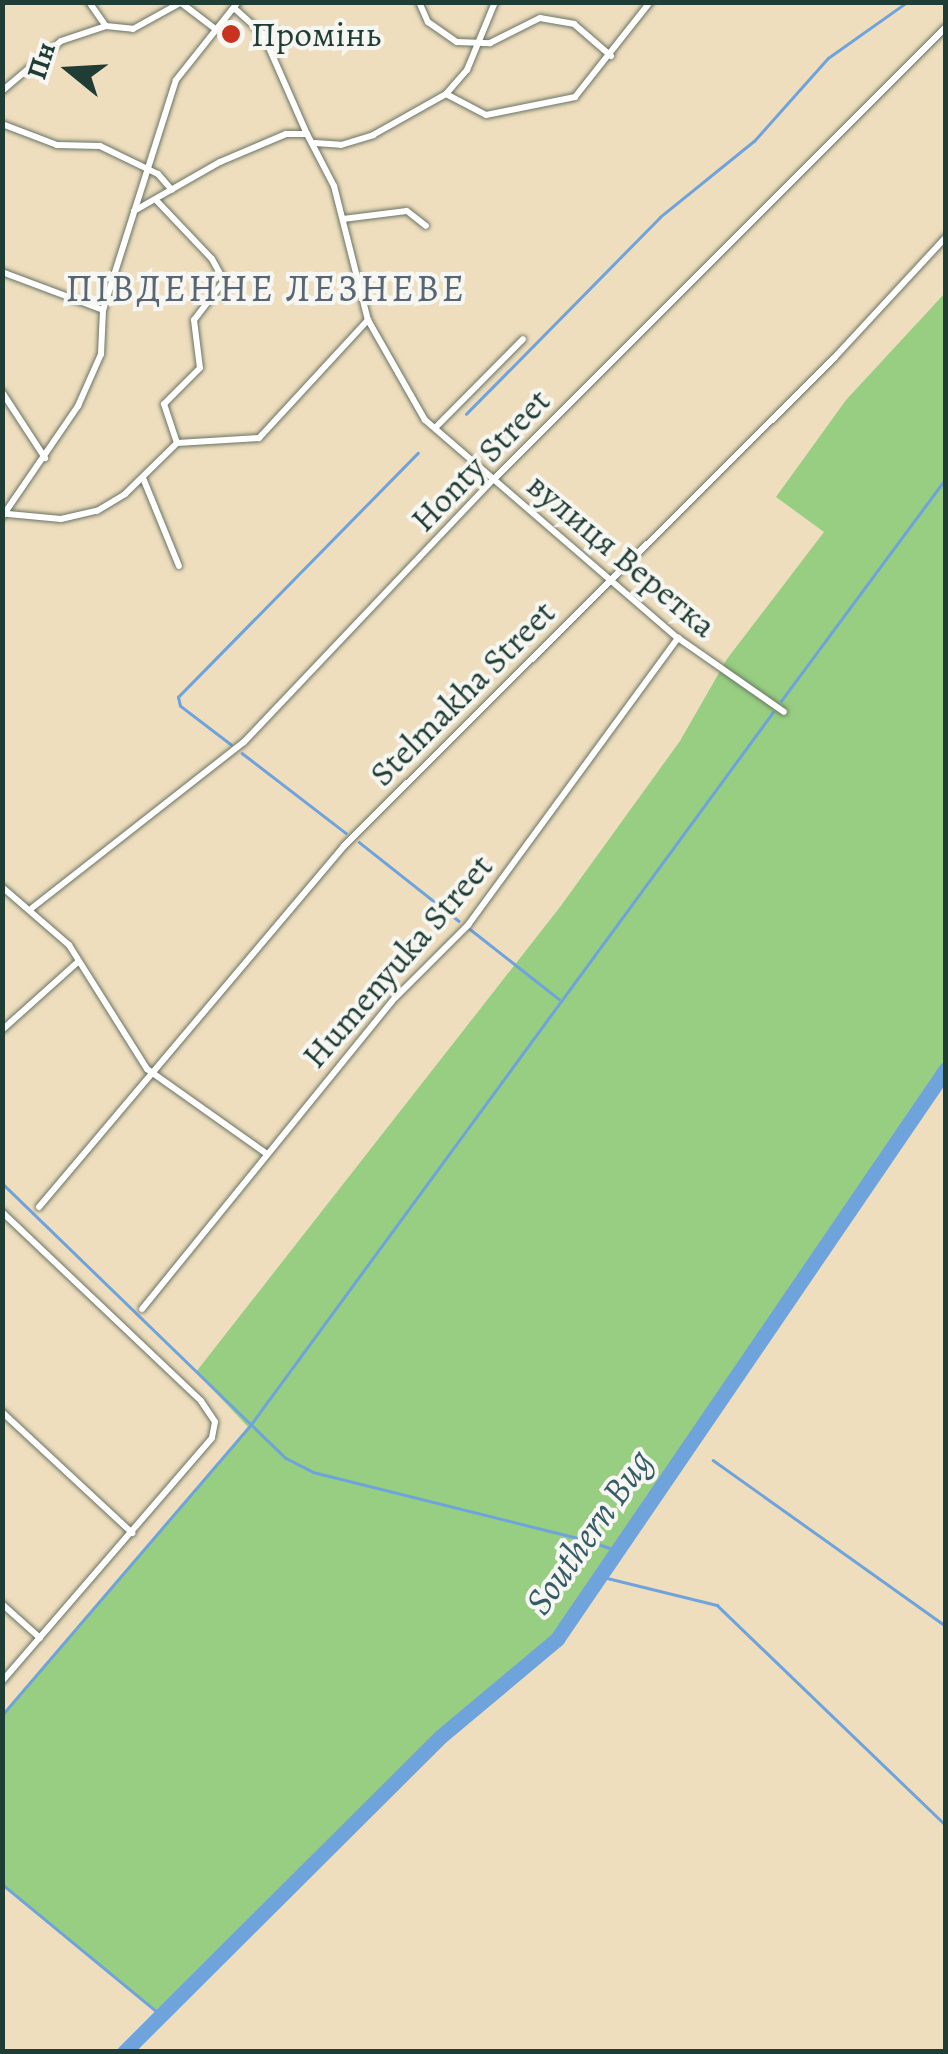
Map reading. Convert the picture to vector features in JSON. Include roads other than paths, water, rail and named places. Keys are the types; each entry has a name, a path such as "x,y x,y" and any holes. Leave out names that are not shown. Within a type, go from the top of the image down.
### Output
{"street":[{"path":"89,2 106,26"},
{"path":"419,2 442,35 476,46 540,18 574,24 611,56"},
{"path":"134,211 270,140 311,138 341,145 373,135 446,94 468,70 495,2"},
{"path":"446,94 486,115 575,96 611,56 650,2"},
{"path":"2,91 61,41 106,26 133,29 180,3 214,28"},
{"path":"4,515 44,458 101,354 103,310 176,80 236,5"},
{"name":"вулиця Веретка","path":"236,5 262,34 311,138 343,219 368,320 435,428 678,638 784,712"},
{"name":"Honty Street","path":"32,908 244,742 494,479 946,26"},
{"path":"2,124 57,145 100,146 146,167 172,190"},
{"path":"156,200 212,259 224,281 194,320 200,368 164,404 177,443"},
{"path":"343,219 407,210 426,226"},
{"name":"Stelmakha Street","path":"39,1207 344,846 834,358 946,237"},
{"path":"2,272 103,310"},
{"path":"4,515 61,519 97,511 143,478 177,443 259,438 368,320"},
{"path":"435,428 524,339"},
{"path":"2,392 44,458"},
{"path":"143,478 179,566"},
{"name":"Humenyuka Street","path":"142,1308 396,997 468,925 678,638"},
{"path":"2,888 32,908 80,960 151,1072 266,1154"},
{"path":"2,1030 80,960"},
{"path":"2,1212 201,1401 215,1422 212,1438 2,1681"},
{"path":"2,1412 132,1533"},
{"path":"2,1604 40,1638"}],"waterway":[{"path":"466,414 660,217 754,141 828,58 907,2"},
{"path":"231,745 180,706 178,697 418,453"},
{"path":"781,701 946,478"},
{"path":"2,1715 249,1427 773,712"},
{"path":"242,753 346,833"},
{"path":"359,842 459,921"},
{"path":"470,929 559,999"},
{"name":"Southern Bug","path":"124,2052 440,1737 557,1639 946,1069"},
{"path":"2,1183 286,1458 313,1472 590,1541"},
{"path":"713,1460 946,1626"},
{"path":"598,1544 615,1550"},
{"path":"599,1576 717,1605 946,1825"},
{"path":"2,1884 162,2016"}],"place":[{"name":"Промінь","path":"231,34"}],"district":[{"name":"ПІВДЕННЕ ЛЕЗНЕВЕ","path":"266,289"}]}
